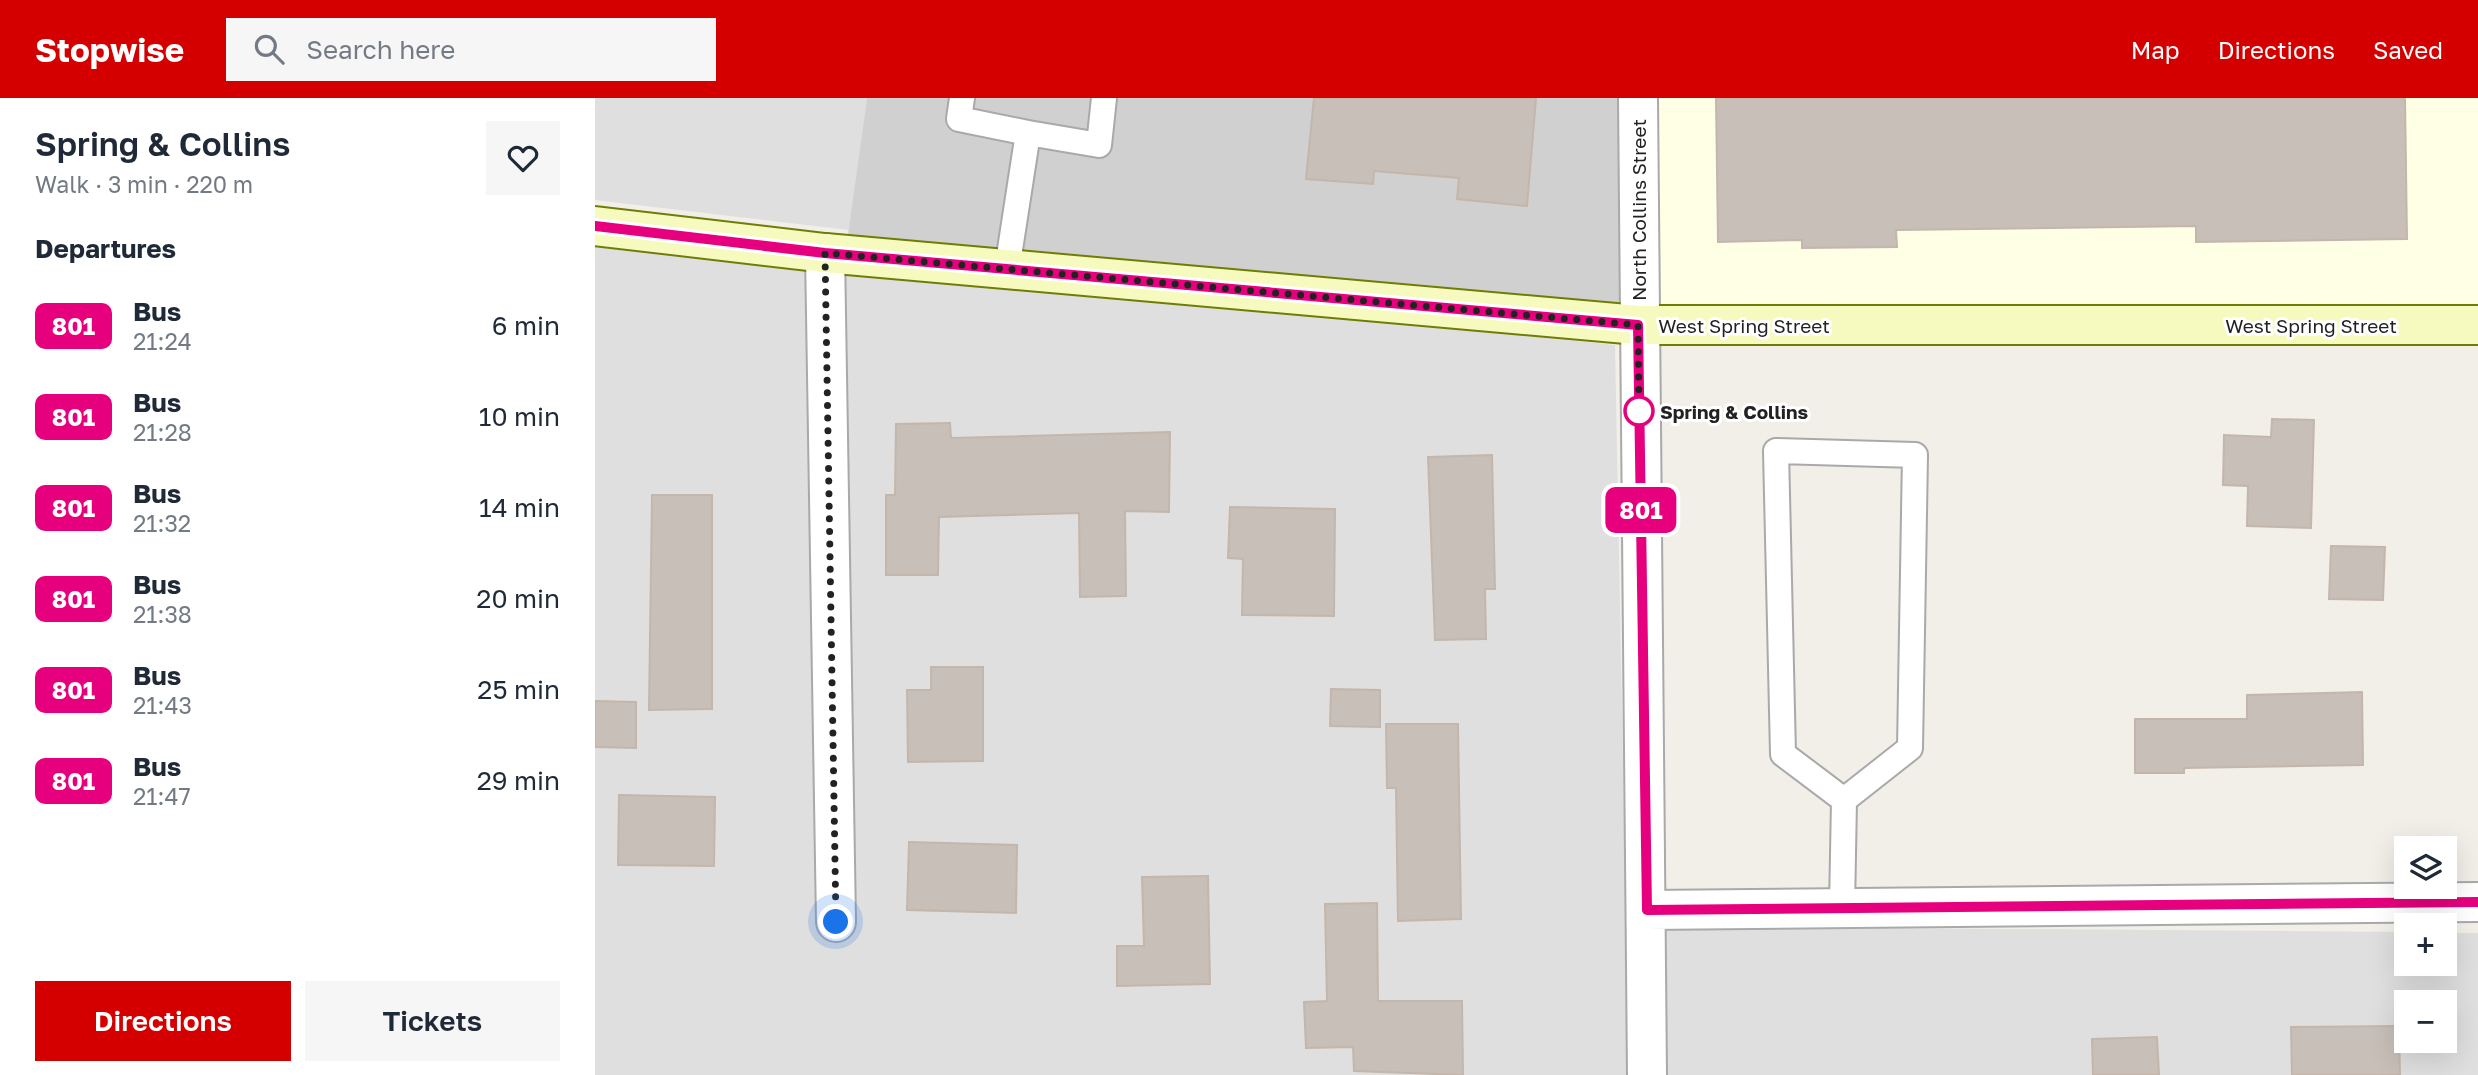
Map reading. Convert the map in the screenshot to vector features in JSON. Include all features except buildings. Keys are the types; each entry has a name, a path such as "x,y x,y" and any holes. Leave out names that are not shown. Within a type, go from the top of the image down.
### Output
{"main road":[{"name":"West Spring Street","path":"595,226 825,253 1638,325 2478,325"}],"street":[{"name":"North Collins Street","path":"1638,98 1647,1075"},
{"path":"825,253 836,922"},
{"path":"1647,910 2478,902"}],"lane":[{"path":"962,98 959,119 1099,145 1104,98"},
{"path":"1007,269 1028,133"},
{"path":"1776,451 1915,455 1910,748 1844,800 1783,754 1776,451"},
{"path":"1842,908 1844,800"}],"shaded area":[{"path":"595,98 867,98 849,230 595,200"},
{"path":"867,98 1625,98 1626,309 847,242"},
{"path":"1651,98 2478,98 2478,316 1652,313"},
{"path":"595,237 1615,345 1626,926 2394,932 2394,976 2457,976 2457,933 2478,933 2478,1075 595,1075"}],"bus line":[{"name":"801","path":"595,226 825,253 1638,325 1647,910 2478,902"}],"place":[{"name":"Spring & Collins","path":"1639,411"}],"route":[{"path":"836,922 825,253 1638,325 1639,411"}]}
